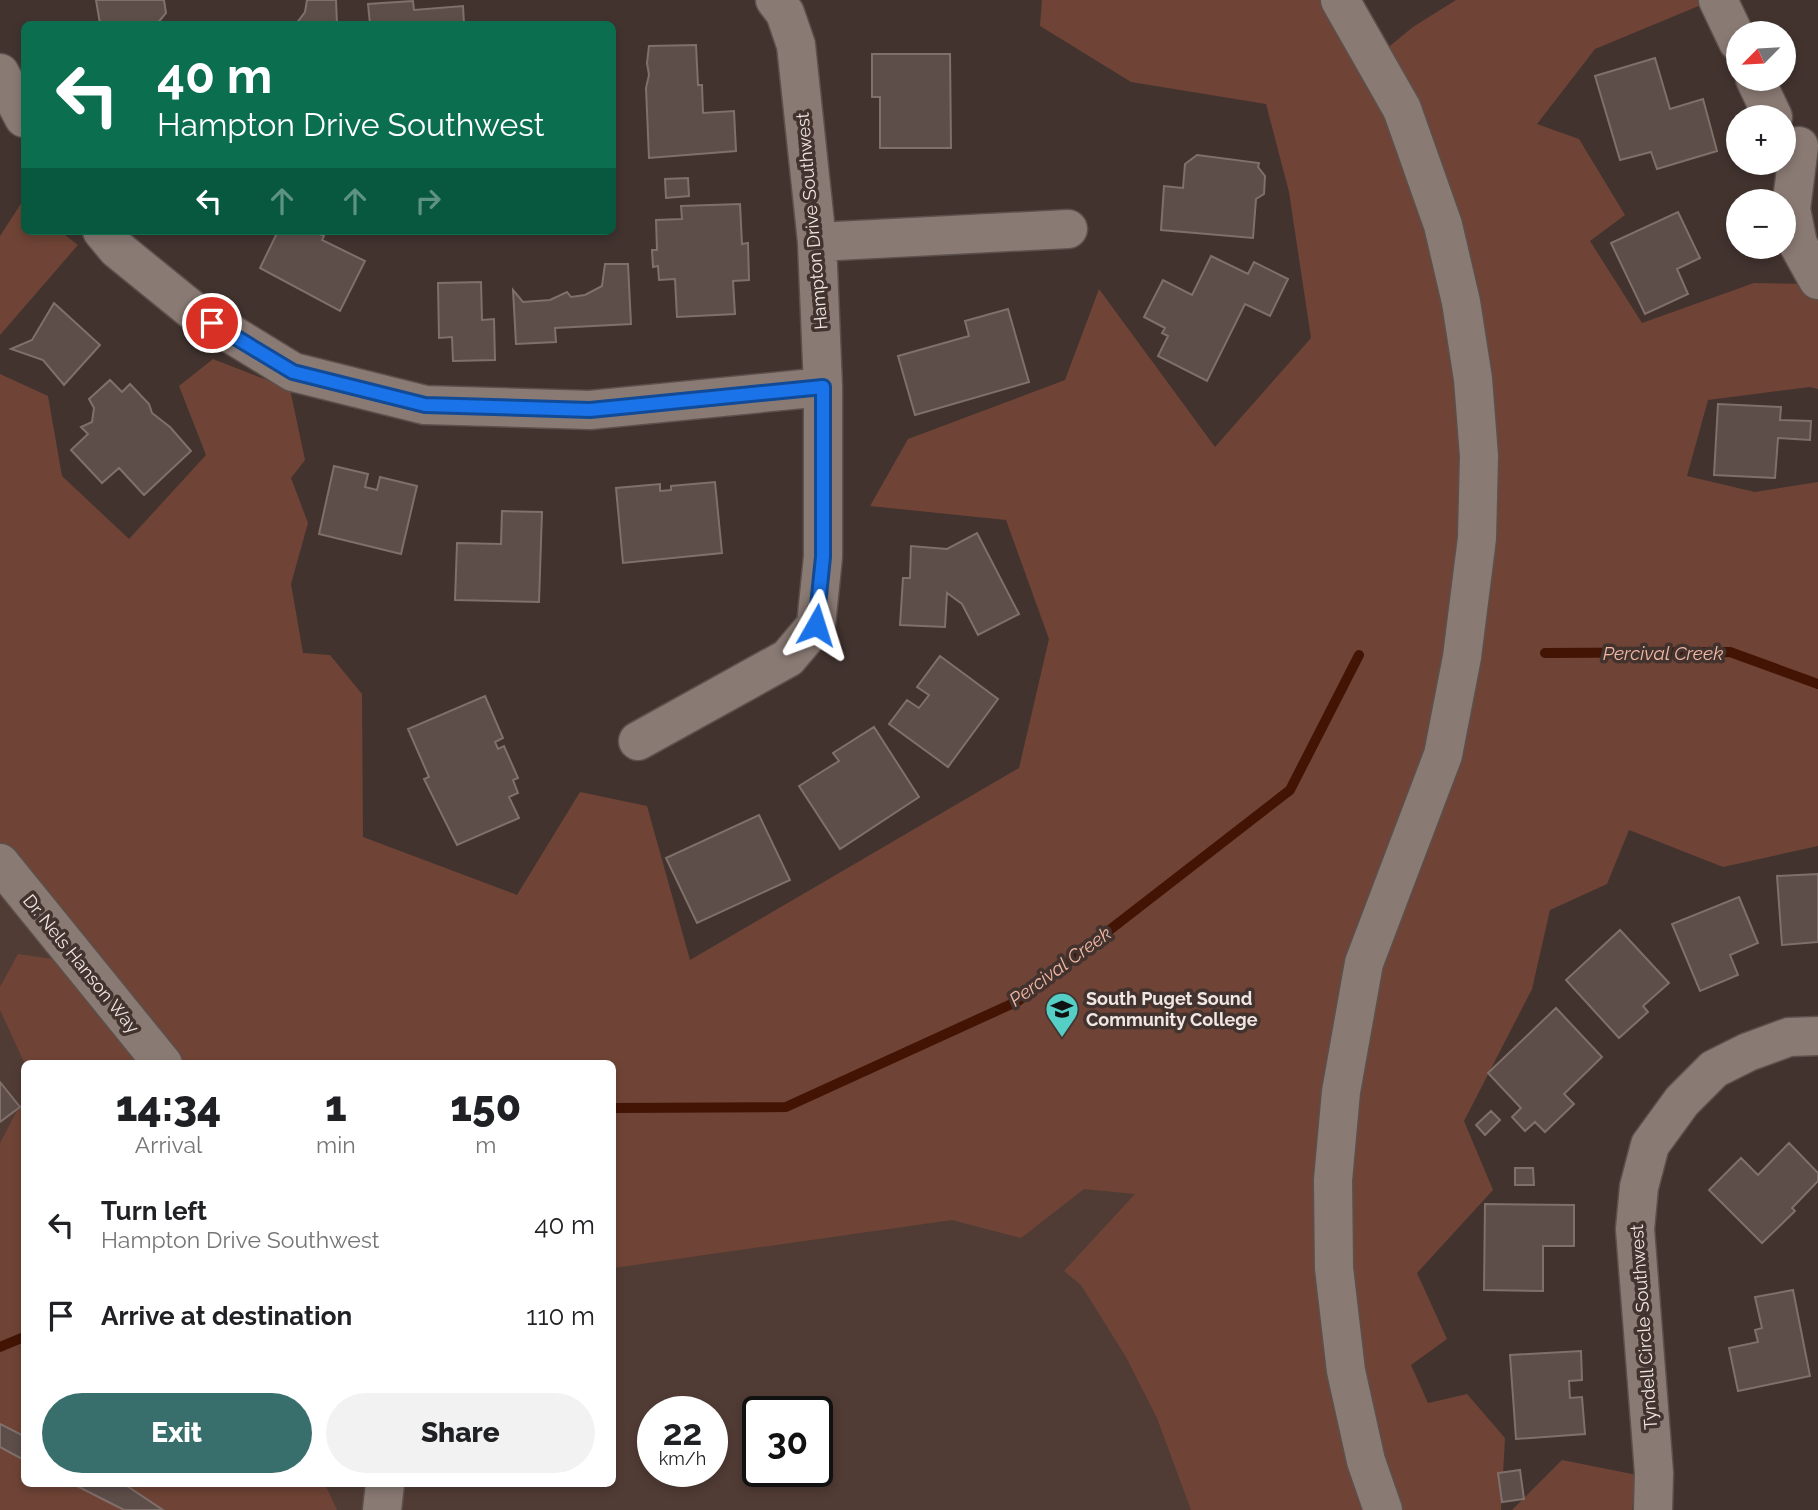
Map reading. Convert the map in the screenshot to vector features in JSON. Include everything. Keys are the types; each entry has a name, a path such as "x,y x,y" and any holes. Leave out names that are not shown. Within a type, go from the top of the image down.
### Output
{"street":[{"name":"Hampton Drive Southwest","path":"638,741 788,658 816,625 823,557 823,387 817,242 796,45 785,13 775,0"},
{"path":"1340,0 1402,109 1443,225 1461,302 1479,456 1476,549 1462,657 1443,755 1364,964 1341,1093 1334,1180 1335,1268 1346,1371 1366,1461 1383,1510"},
{"path":"1718,0 1728,21"},
{"path":"0,73 21,112"},
{"path":"1800,145 1791,209 1798,244 1818,280"},
{"path":"817,242 1068,229"},
{"path":"105,235 117,249 192,310 293,372 425,405 590,410 823,387"},
{"name":"Dr. Nels Hanson Way","path":"0,863 160,1060"},
{"name":"Tyndell Circle Southwest","path":"1653,1510 1654,1473 1636,1228 1639,1187 1650,1145 1682,1101 1714,1069 1748,1052 1789,1037 1818,1036"},
{"path":"382,1510 385,1487"}],"shaded area":[{"path":"1042,0 1340,0 1374,59 1413,27 1456,0 1713,0 1595,49 1537,124 1579,139 1625,215 1590,241 1642,323 1754,283 1818,284 1818,389 1810,387 1708,400 1687,476 1755,492 1818,482 1818,846 1723,867 1629,830 1607,884 1550,910 1532,989 1464,1121 1493,1190 1417,1273 1447,1339 1411,1365 1428,1403 1467,1394 1505,1438 1501,1510 1191,1510 1157,1418 1126,1357 1081,1285 1064,1271 1135,1194 1084,1189 1021,1238 952,1220 616,1268 616,1060 23,1060 0,1010 0,987 18,954 80,963 0,863 0,374 48,396 62,476 129,539 206,455 179,386 213,359 290,389 305,460 291,478 308,523 291,584 303,653 330,655 362,694 363,837 517,895 580,792 647,806 690,960 1019,768 1049,639 1006,520 870,506 908,439 1065,380 1099,289 1215,447 1311,338 1289,192 1266,104 1131,82 1040,26"},
{"path":"21,204 21,235 65,235 78,245 0,335 0,236"},
{"name":"South Puget Sound Community College","path":"0,568 235,1060 21,1060 21,1487 616,1487 616,1136 1401,775 1332,1510 0,1510"},
{"path":"21,1104 21,1487 326,1487 337,1510 0,1510 0,1143"},
{"path":"1562,1460 1637,1475 1632,1510 1512,1510"}],"building":[{"path":"96,0 164,0 166,13 159,21 100,21"},
{"path":"307,0 336,0 337,21 298,21 305,12"},
{"path":"413,1 414,10 463,6 464,21 370,21 368,4"},
{"path":"696,45 698,85 702,85 703,113 734,111 736,151 649,158 646,88 649,46"},
{"path":"872,54 950,54 951,148 880,148 880,97 872,97"},
{"path":"1655,58 1670,109 1703,99 1717,151 1657,169 1651,152 1620,160 1595,76"},
{"path":"1197,155 1259,163 1258,167 1265,176 1264,194 1256,199 1253,238 1161,230 1164,186 1183,188 1185,164"},
{"path":"688,178 689,196 666,198 665,179"},
{"path":"740,204 742,244 748,243 749,280 733,281 735,314 677,317 675,279 659,280 658,266 653,267 652,250 657,250 656,220 682,219 681,206"},
{"path":"1678,212 1700,258 1677,269 1688,294 1645,314 1611,243"},
{"path":"276,235 322,235 324,236 322,240 365,261 340,311 260,268"},
{"path":"1211,256 1248,274 1254,262 1288,279 1270,316 1245,304 1207,381 1158,356 1168,336 1162,333 1165,328 1144,317 1163,280 1192,295"},
{"path":"605,264 628,264 631,324 555,328 556,342 516,344 513,290 523,302 550,300 567,292 571,297 585,295 602,286"},
{"path":"481,282 482,320 494,319 495,360 453,361 452,337 439,338 438,283"},
{"path":"54,303 100,345 64,385 43,360 11,349 32,340"},
{"path":"1008,309 1029,382 915,415 898,356 969,336 965,321"},
{"path":"110,380 122,392 130,384 149,404 152,413 170,427 191,451 144,495 119,468 102,483 71,450 88,434 81,427 92,422 94,408 89,399"},
{"path":"1718,404 1781,407 1780,420 1811,421 1810,440 1778,438 1775,478 1714,475"},
{"path":"334,466 368,474 365,487 377,490 380,477 417,486 401,554 319,534"},
{"path":"715,482 722,553 623,563 616,488 660,484 660,491 671,490 671,486"},
{"path":"502,511 542,512 539,602 455,600 457,543 501,544"},
{"path":"977,533 1019,614 978,635 962,604 947,593 945,627 900,625 903,578 910,578 911,546 947,549"},
{"path":"940,656 998,699 948,767 889,724 907,700 919,708 929,695 917,687"},
{"path":"485,696 503,738 495,742 498,749 504,746 518,778 513,780 518,793 509,797 519,818 457,845 424,779 429,777 408,729"},
{"path":"874,727 919,797 840,849 799,786 839,761 833,753"},
{"path":"759,815 790,880 697,923 666,858"},
{"path":"1818,874 1818,942 1782,945 1777,876"},
{"path":"1739,897 1758,943 1730,955 1738,975 1700,991 1672,924"},
{"path":"1620,930 1669,983 1643,1006 1648,1012 1619,1038 1566,980"},
{"path":"1556,1008 1602,1057 1564,1094 1574,1104 1545,1132 1535,1122 1525,1131 1512,1117 1521,1108 1488,1073"},
{"path":"0,1082 20,1107 0,1122"},
{"path":"1491,1111 1500,1120 1485,1135 1476,1125"},
{"path":"1789,1143 1818,1173 1818,1181 1792,1208 1795,1211 1762,1243 1709,1190 1741,1158 1758,1175"},
{"path":"1515,1168 1533,1168 1534,1185 1515,1185"},
{"path":"1485,1204 1574,1205 1574,1246 1543,1246 1543,1291 1484,1290"},
{"path":"1793,1290 1810,1376 1738,1391 1729,1348 1758,1342 1755,1330 1762,1328 1755,1297"},
{"path":"1581,1351 1582,1380 1569,1381 1570,1398 1582,1397 1585,1434 1516,1439 1510,1355"},
{"path":"0,1424 21,1434 21,1458 0,1447"},
{"path":"1520,1470 1524,1499 1502,1502 1498,1473"},
{"path":"79,1487 128,1487 163,1510 124,1510"}],"waterway":[{"name":"Percival Creek","path":"1545,653 1730,652 1818,684"},
{"name":"Percival Creek","path":"616,1108 786,1107 1018,1001 1290,790 1359,655"},
{"name":"Percival Creek","path":"0,1347 21,1338"}],"place":[{"name":"South Puget Sound Community College","path":"1062,1039"}],"route":[{"path":"212,323 293,372 425,405 590,410 823,387 823,557 816,625"}]}
